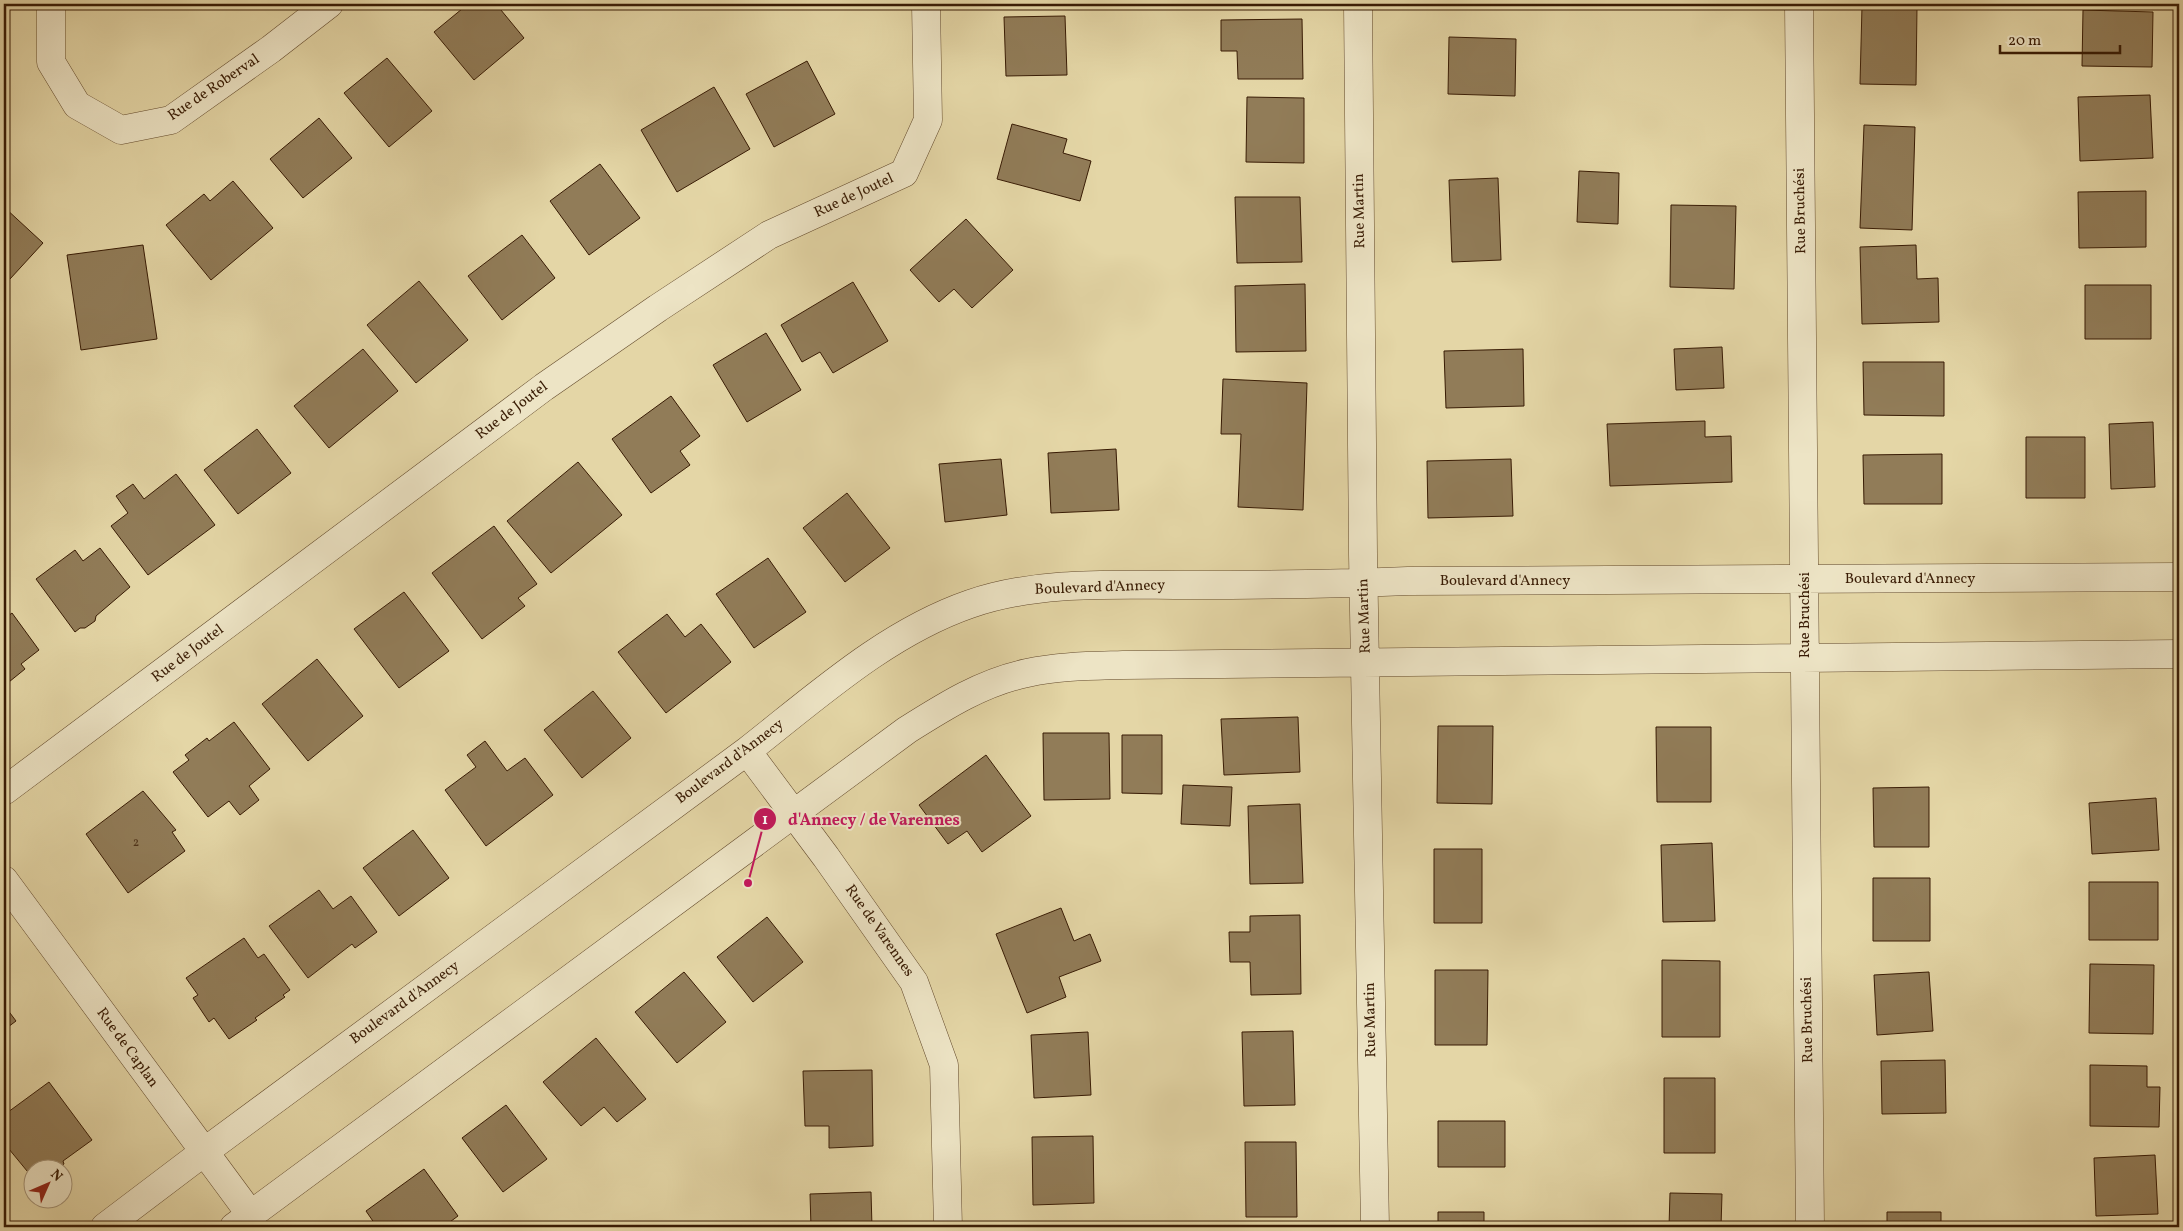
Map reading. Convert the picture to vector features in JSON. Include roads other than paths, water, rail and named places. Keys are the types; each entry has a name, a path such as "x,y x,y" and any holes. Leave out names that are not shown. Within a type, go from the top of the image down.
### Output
{"street":[{"name":"Rue de Roberval","path":"51,4 51,62 77,105 121,130 171,120 271,49 329,4"},
{"name":"Rue de Joutel","path":"4,791 544,387 769,236 904,173 928,120 926,4"},
{"name":"Rue Martin","path":"1358,4 1363,582 1366,662 1375,1227"},
{"name":"Rue Bruchési","path":"1799,4 1810,1227"},
{"name":"Boulevard d'Annecy","path":"105,1227 886,646 941,616 988,599 1025,591 1085,586 1363,582 2179,577"},
{"path":"242,1221 900,735 936,711 970,692 1027,673 1061,668 1123,665 2179,654"},
{"name":"Rue de Varennes","path":"747,751 914,982 944,1065 948,1227"},
{"name":"Rue de Caplan","path":"4,880 204,1152 242,1221"}],"place":[{"name":"d'Annecy / de Varennes","path":"748,883"}]}
